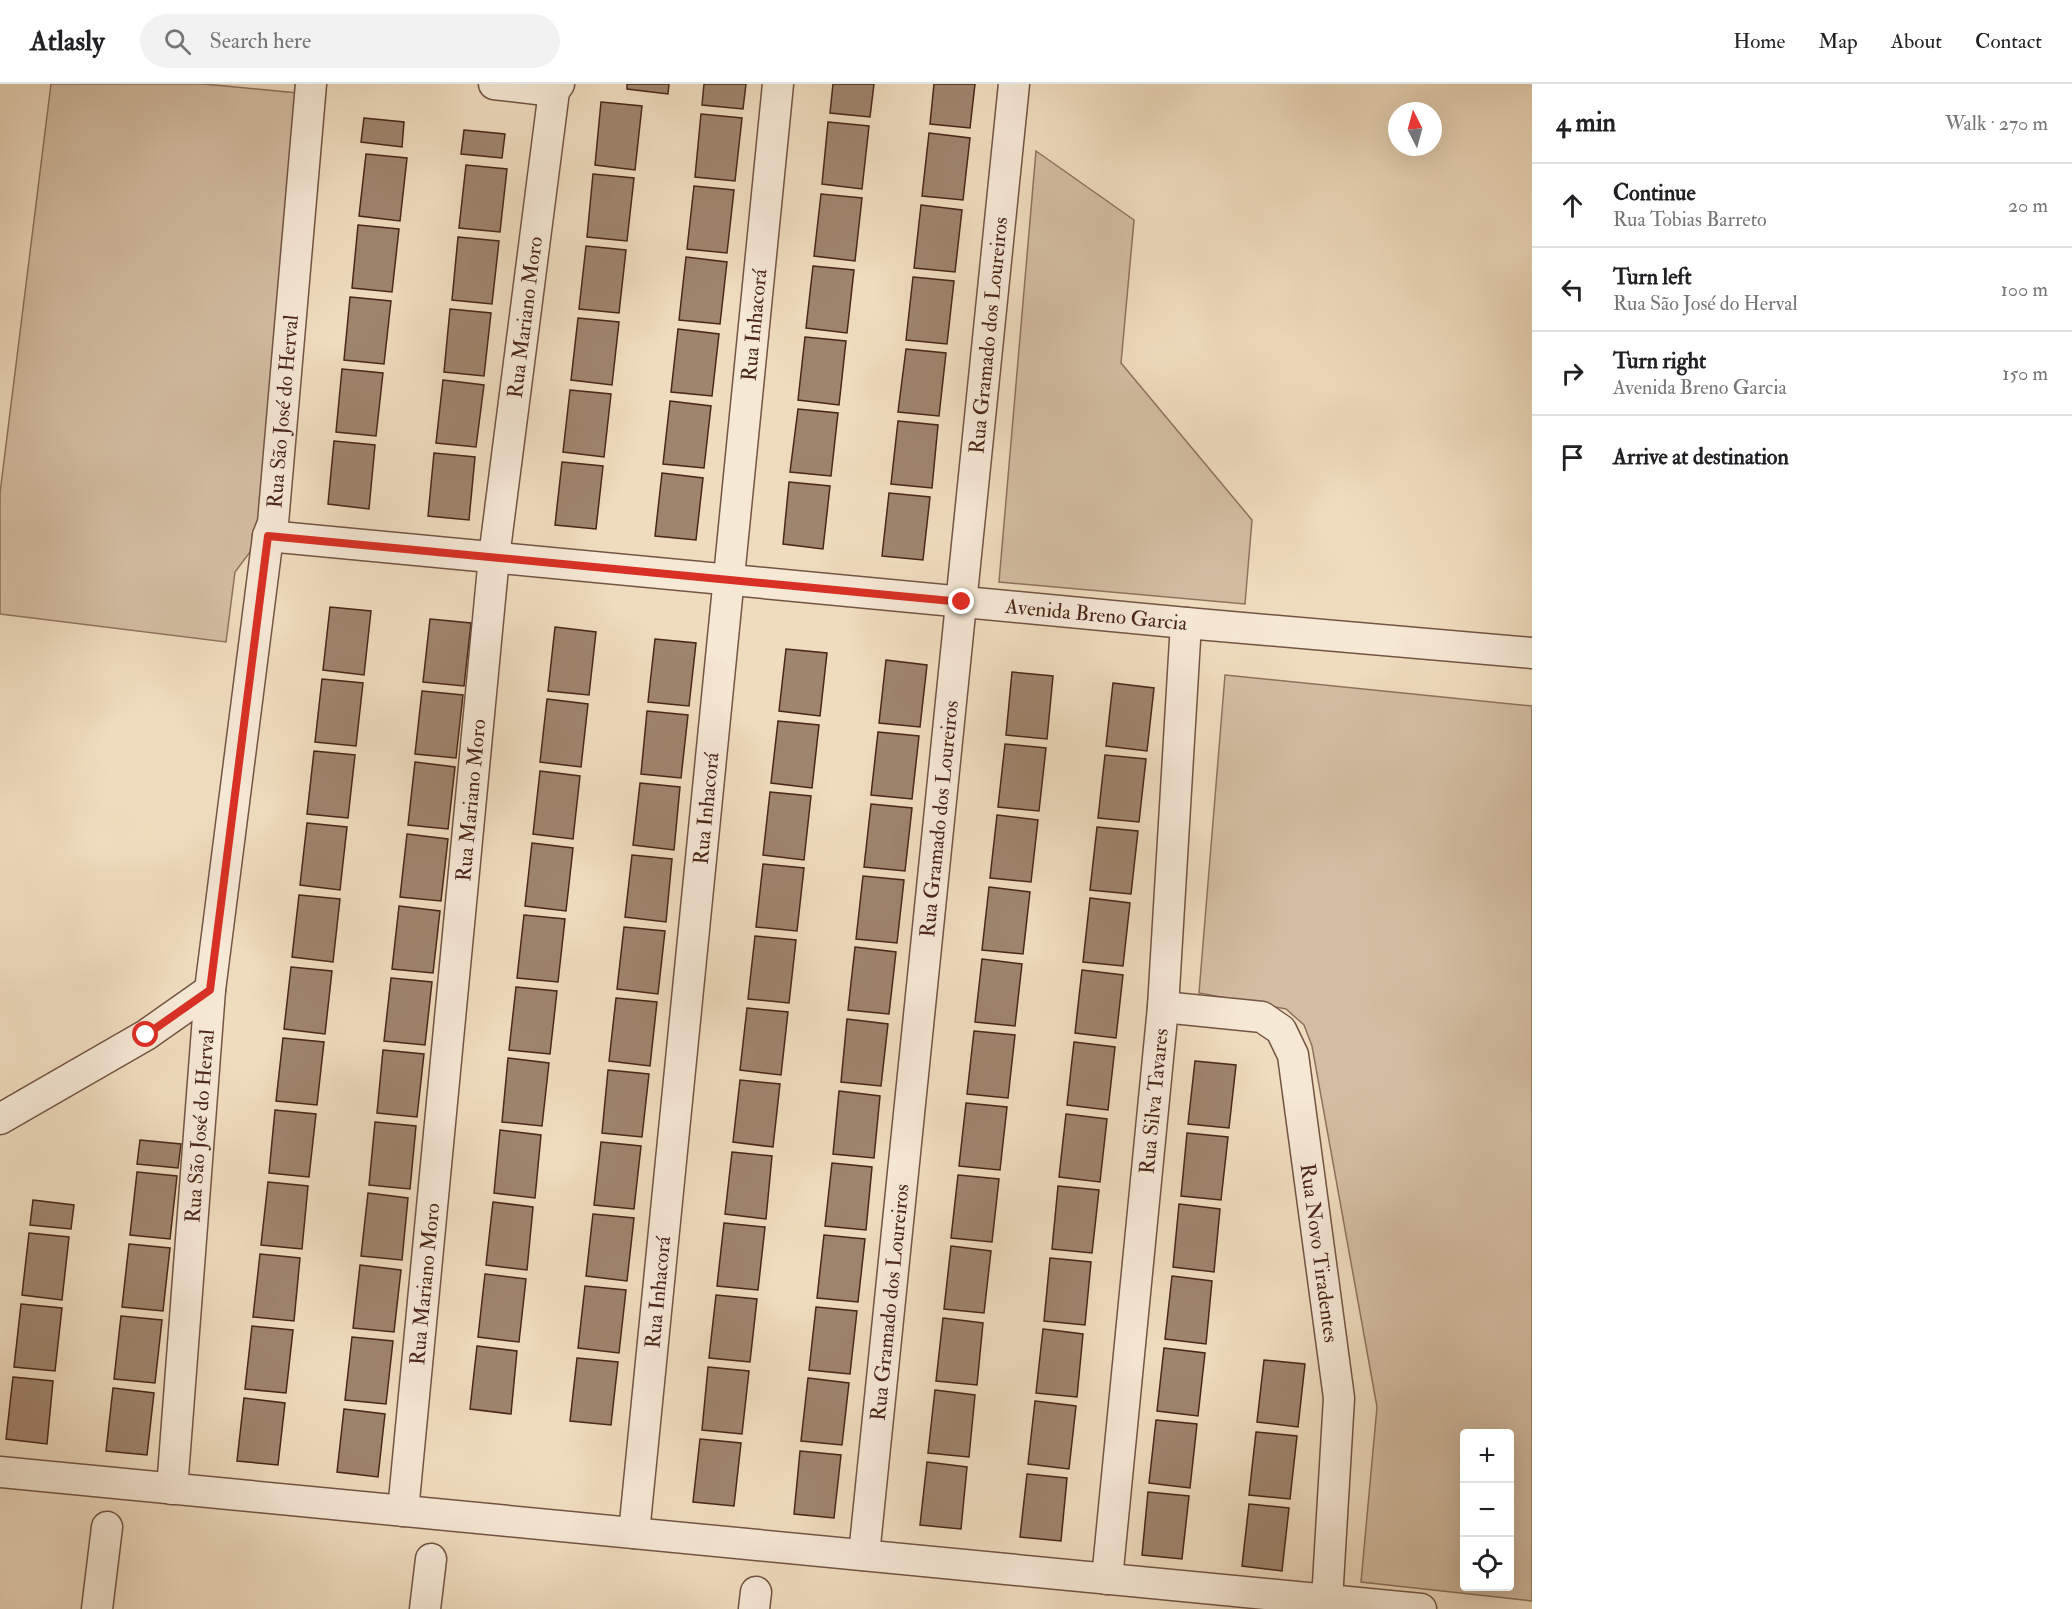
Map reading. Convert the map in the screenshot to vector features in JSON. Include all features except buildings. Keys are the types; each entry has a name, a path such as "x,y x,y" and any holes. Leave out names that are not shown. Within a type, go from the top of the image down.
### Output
{"street":[{"name":"Rua São José do Herval","path":"172,1489 210,990 268,536 273,523 311,84"},
{"path":"494,84 556,88"},
{"name":"Rua Inhacorá","path":"634,1533 778,84"},
{"name":"Rua Gramado dos Loureiros","path":"864,1555 1014,84"},
{"name":"Rua Mariano Moro","path":"403,1511 494,557 556,88"},
{"name":"Avenida Breno Garcia","path":"268,536 1186,623 1532,653"},
{"name":"Rua Silva Tavares","path":"1107,1579 1163,1007 1186,623"},
{"path":"0,1119 146,1035 210,990"},
{"name":"Rua Novo Tiradentes","path":"1163,1007 1262,1017 1281,1030 1293,1055 1339,1398 1327,1600"},
{"path":"0,1472 1421,1609"},
{"path":"97,1609 108,1527"},
{"path":"425,1609 431,1559"}],"shaded area":[{"path":"51,84 204,84 298,93 259,540 235,572 226,642 0,614 0,493"},
{"path":"1036,151 1134,220 1121,363 1252,520 1245,604 999,582"},
{"path":"1225,675 1532,706 1532,1601 1361,1582 1377,1407 1312,1046 1304,1025 1286,1009 1199,993"}],"route":[{"path":"146,1035 210,990 268,536 962,602"}]}
